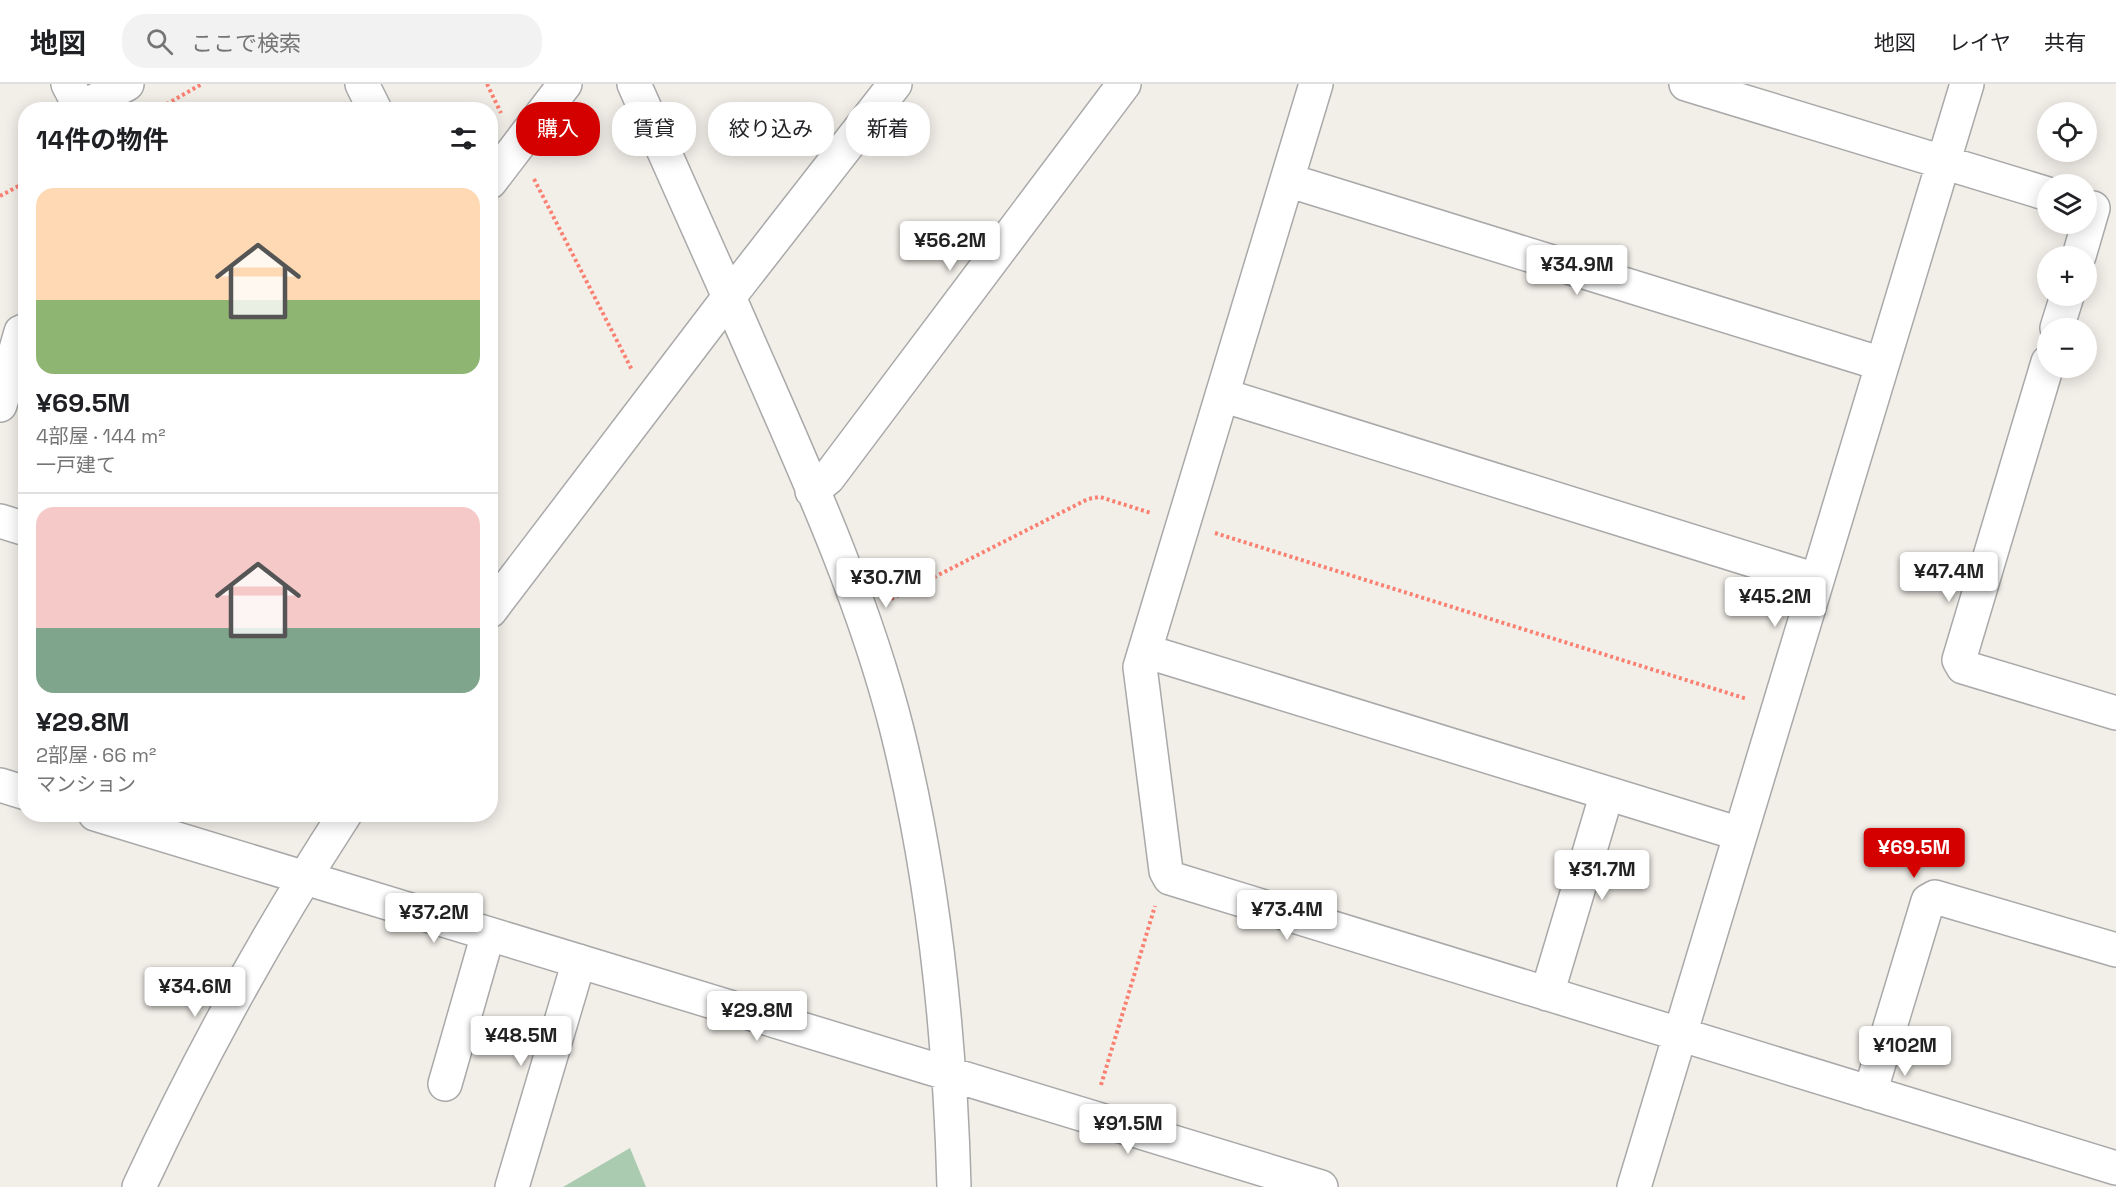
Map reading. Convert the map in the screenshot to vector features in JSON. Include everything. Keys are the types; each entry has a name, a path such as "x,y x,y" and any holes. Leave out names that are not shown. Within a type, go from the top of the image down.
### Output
{"street":[{"path":"68,84 77,102"},
{"path":"93,102 127,84"},
{"path":"362,84 371,102"},
{"path":"551,102 565,84"},
{"path":"634,84 812,491 863,621 897,730 919,833 949,1073 954,1187"},
{"path":"498,600 729,297 895,84"},
{"path":"812,491 828,478 1124,84"},
{"path":"1316,84 1140,667 1170,878 2116,1167"},
{"path":"1686,84 2037,191"},
{"path":"1634,1187 1967,84"},
{"path":"498,172 516,149"},
{"path":"1287,180 1882,364"},
{"path":"2083,246 2099,210"},
{"path":"0,405 18,342"},
{"path":"2043,378 1959,660 1963,667 2116,713"},
{"path":"1222,395 1816,580"},
{"path":"0,521 18,527"},
{"path":"1145,651 1740,834"},
{"path":"0,785 18,791"},
{"path":"1547,994 1607,793"},
{"path":"121,822 1321,1187"},
{"path":"139,1187 205,1054 304,878 340,822"},
{"path":"1870,1093 1928,901 1935,897 2114,942"},
{"path":"445,1084 488,934"},
{"path":"512,1187 579,961"}],"path":[{"path":"170,102 202,84"},
{"path":"523,156 632,370"},
{"path":"0,196 18,186"},
{"path":"885,602 1088,499 1100,497 1777,708"},
{"path":"1100,1089 1160,891 1168,874"}],"green space":[{"path":"630,1148 646,1187 563,1187"}]}
